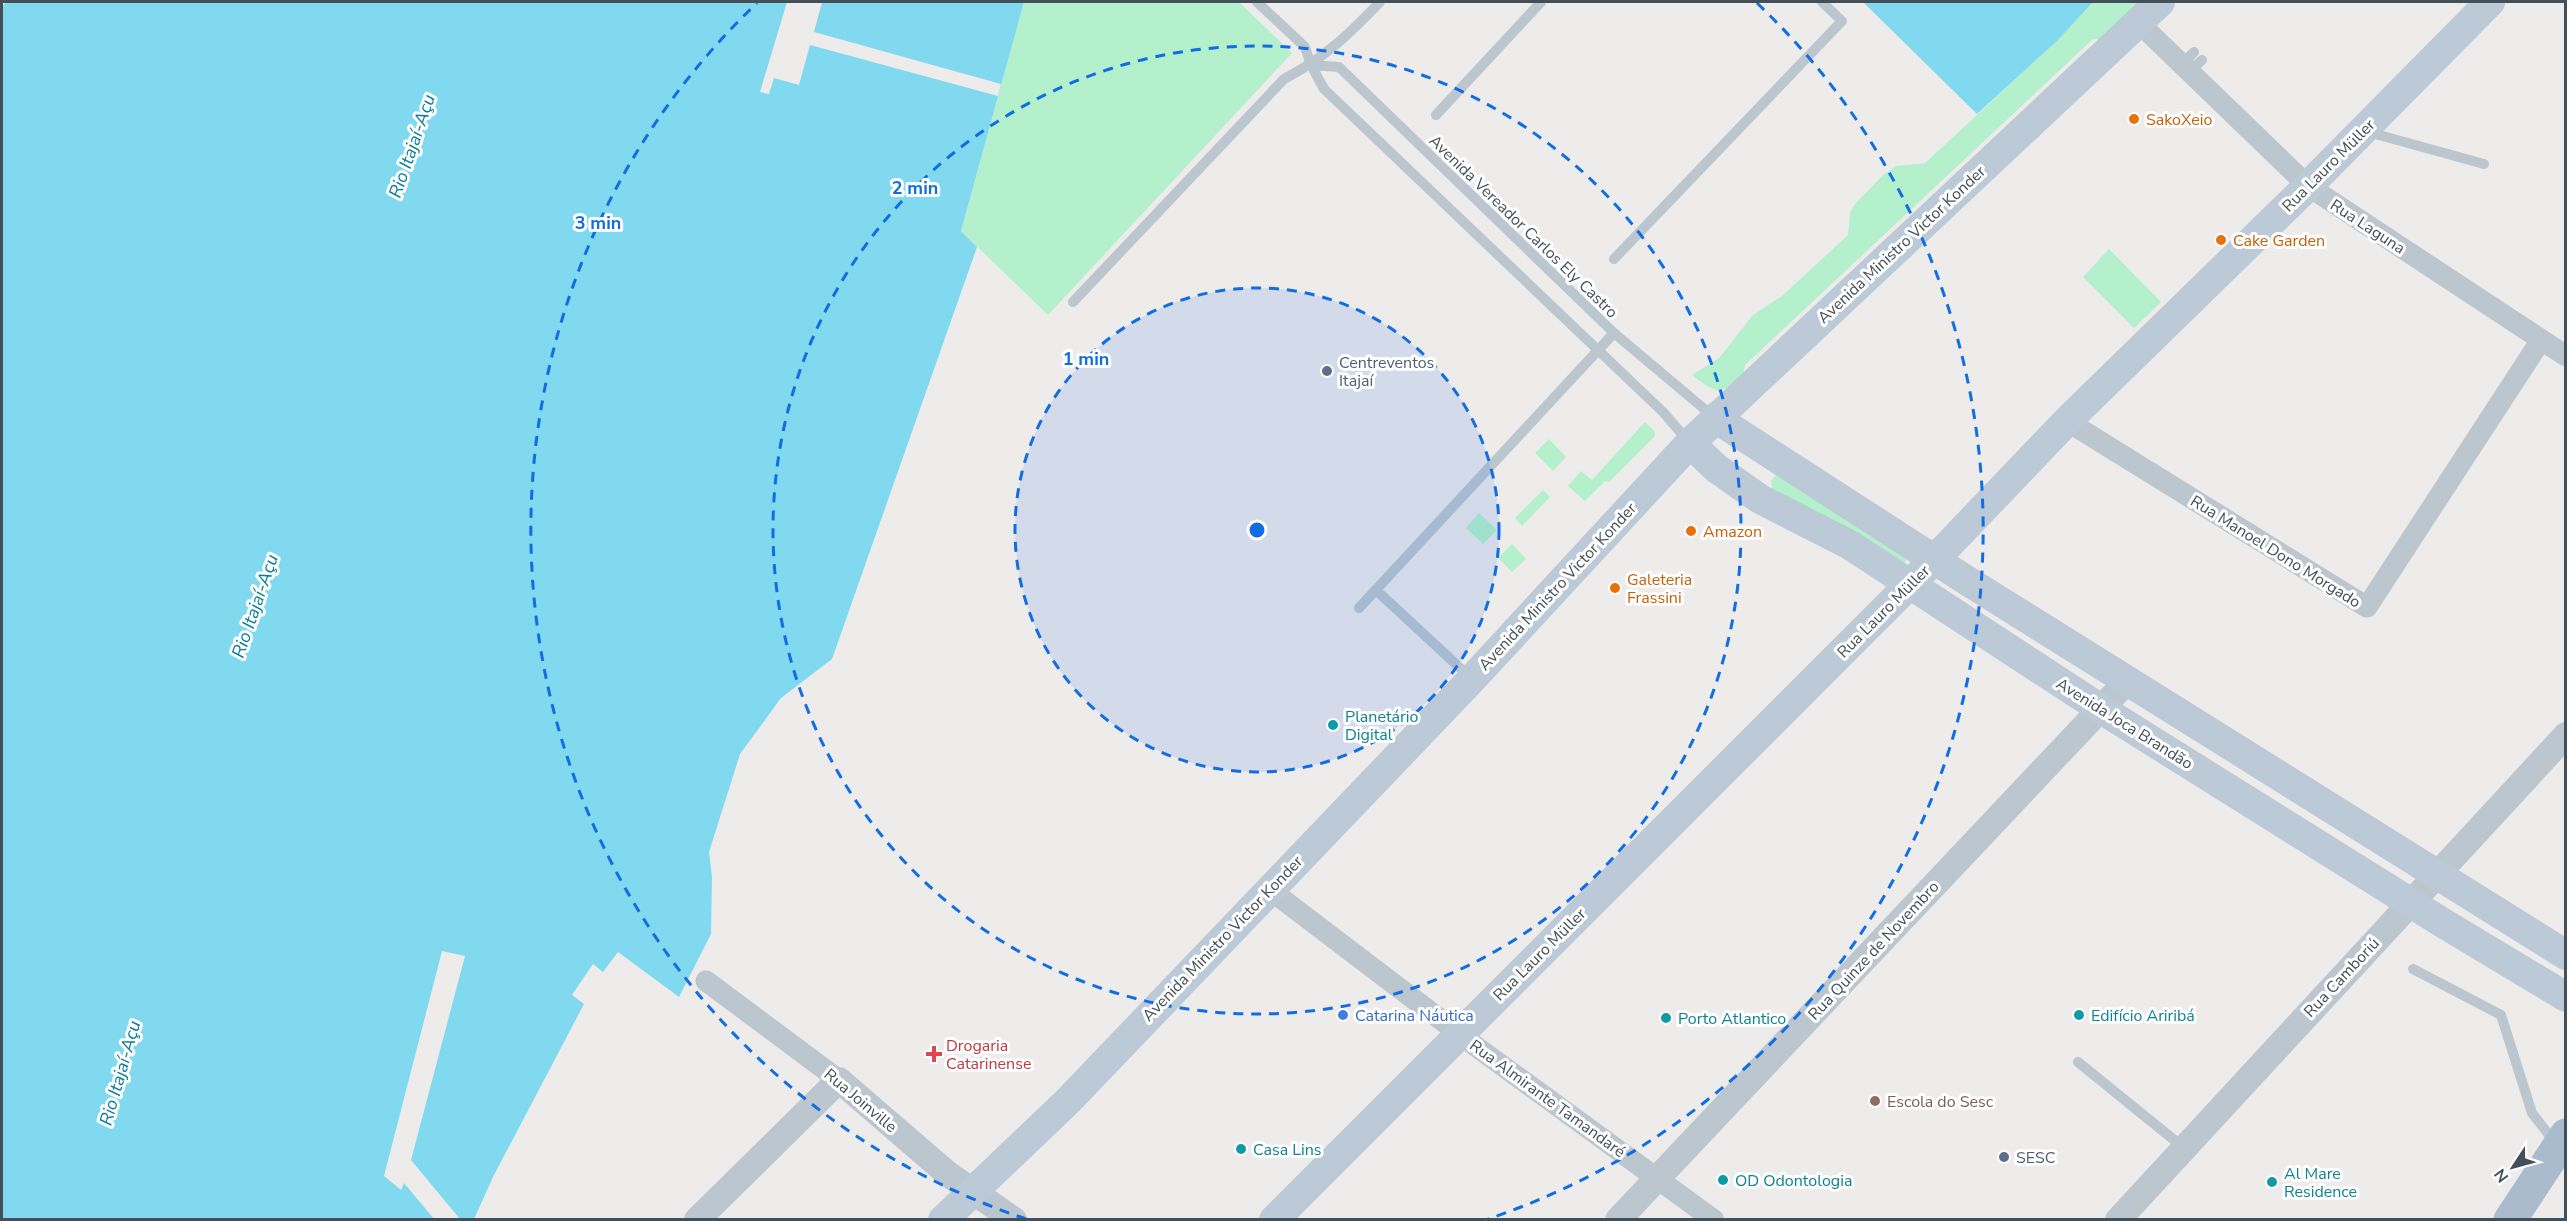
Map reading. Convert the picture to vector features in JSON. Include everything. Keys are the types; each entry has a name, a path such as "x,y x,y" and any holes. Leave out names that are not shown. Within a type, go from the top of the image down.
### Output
{"main road":[{"name":"Avenida Ministro Victor Konder","path":"943,1220 1067,1102 1472,679 1690,443 2160,2"},
{"name":"Rua Lauro Müller","path":"1274,1220 1934,560 2067,421 2308,186 2490,2"},
{"path":"1715,418 1934,560 2565,955"},
{"name":"Avenida Joca Brandão","path":"1690,443 1716,468 1760,499 1850,545 2101,709 2410,903 2565,997"},
{"path":"1760,499 1756,487 1759,474 1768,465 1780,460"},
{"path":"2510,1220 2562,1141"}],"street":[{"name":"Rua Laguna","path":"2138,22 2192,62 2308,186 2565,356"},
{"name":"Rua Manoel Dono Morgado","path":"2067,421 2367,607 2541,340"},
{"name":"Rua Quinze de Novembro","path":"1618,1220 2127,681"},
{"name":"Rua Camboriú","path":"2118,1220 2565,735"},
{"name":"Rua Almirante Tamandaré","path":"1269,889 1460,1034 1713,1220"},
{"name":"Rua Joinville","path":"706,981 839,1080 948,1174 1014,1220"},
{"path":"697,1220 839,1080"}],"lane":[{"path":"1257,2 1305,47 1311,65 1324,89 1599,350 1663,412 1690,443"},
{"path":"1073,302 1284,79 1311,65 1338,45 1380,2"},
{"path":"1436,115 1541,2"},
{"path":"1614,259 1842,21 1822,2"},
{"name":"Avenida Vereador Carlos Ely Castro","path":"1311,65 1339,67 1614,333 1715,418"},
{"path":"2365,128 2379,135 2484,164"},
{"path":"1359,608 1614,333"},
{"path":"1376,590 1472,679"},
{"path":"2413,969 2501,1015 2532,1113 2562,1141"},
{"path":"2078,1062 2184,1148"}],"green space":[{"path":"1024,2 1239,2 1292,53 1048,315 961,231"},
{"path":"2093,2 2142,2 2102,39 2093,39 1745,365 1743,375 1735,382 1718,390 1707,386 1692,375 1719,358 1753,315 1782,296 1848,235 1850,213 1855,204 1883,175 1896,166 1925,163 2057,41"},
{"path":"2109,249 2161,302 2134,328 2083,277"},
{"path":"1645,422 1655,432 1655,436 1609,482 1605,481 1585,501 1568,486 1581,471 1592,480"},
{"path":"1549,439 1566,457 1553,471 1535,453"},
{"path":"1778,473 1907,559 1906,561 1903,563 1773,493 1771,481"},
{"path":"1543,490 1550,497 1522,526 1515,518"},
{"path":"1479,513 1497,530 1483,544 1466,528"},
{"path":"1512,544 1526,559 1512,572 1498,558"}],"water":[{"name":"Rio Itajaí-Açu","path":"5,2 1024,2 961,231 977,247 832,659 781,698 740,754 709,852 712,877 711,934 679,997 618,952 603,972 593,964 572,995 584,1004 494,1175 474,1219 2,1219 2,4 4,5"},
{"path":"1863,2 2093,2 2057,41 1977,114"}],"pier":[{"path":"787,2 822,2 814,32 1001,84 998,96 810,45 799,85 774,78 769,94 760,92"},
{"path":"442,951 465,956 411,1160 460,1219 434,1219 404,1183 401,1190 384,1176"}],"place":[{"name":"SakoXeio","path":"2134,119"},
{"name":"Cake Garden","path":"2221,240"},
{"name":"Centreventos Itajaí","path":"1327,371"},
{"name":"Amazon","path":"1691,531"},
{"name":"Galeteria Frassini","path":"1615,588"},
{"name":"Planetário Digital","path":"1333,725"},
{"name":"Catarina Náutica","path":"1343,1015"},
{"name":"Edifício Ariribá","path":"2079,1015"},
{"name":"Porto Atlantico","path":"1666,1018"},
{"name":"Drogaria Catarinense","path":"934,1054"},
{"name":"Escola do Sesc","path":"1875,1101"},
{"name":"Casa Lins","path":"1241,1149"},
{"name":"SESC","path":"2004,1157"},
{"name":"OD Odontologia","path":"1723,1180"},
{"name":"Al Mare Residence","path":"2272,1182"}]}
